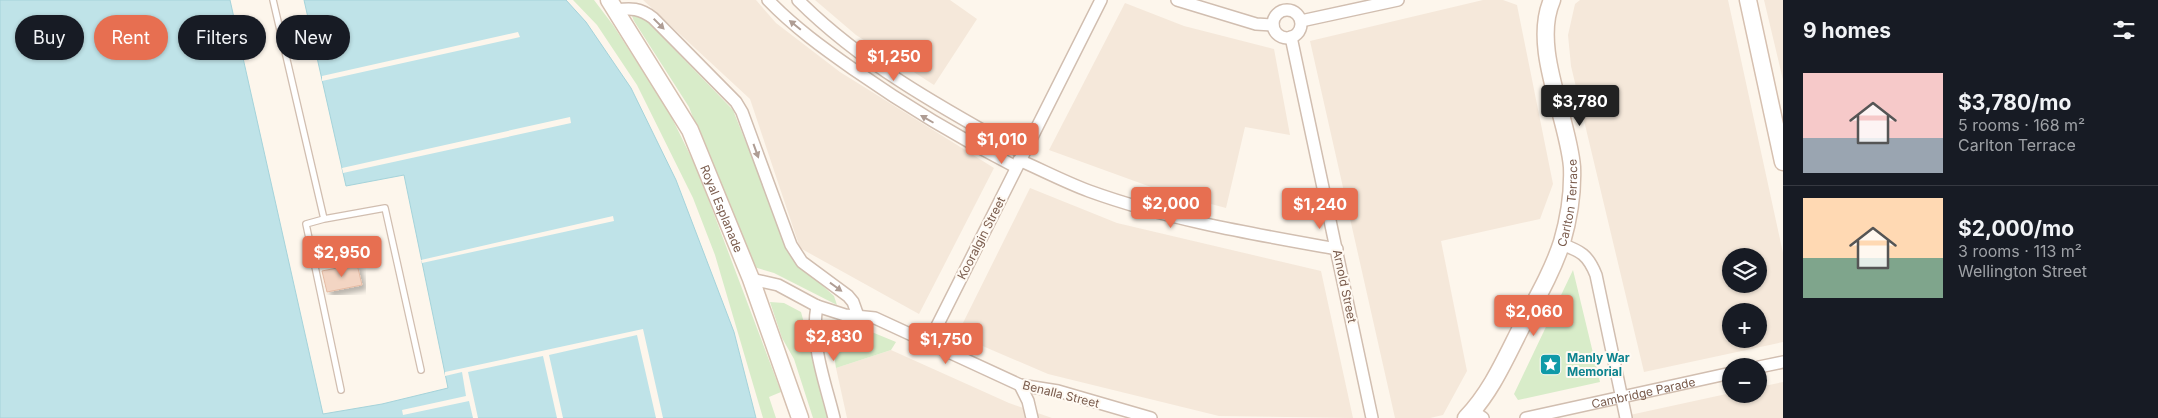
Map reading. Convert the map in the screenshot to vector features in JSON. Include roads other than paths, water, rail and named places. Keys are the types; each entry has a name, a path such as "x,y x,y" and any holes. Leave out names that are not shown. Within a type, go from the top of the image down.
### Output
{"street":[{"path":"768,0 784,17 836,59 904,105 962,140 1020,160 1088,190 1140,207 1214,227 1337,248"},
{"path":"798,0 858,51 910,88 1020,160"},
{"name":"Kooralgin Street","path":"929,342 1101,0"},
{"path":"1178,0 1256,24 1273,25"},
{"path":"1301,21 1398,0"},
{"name":"Carlton Terrace","path":"1552,0 1548,11 1546,34 1548,59 1572,166 1570,201 1561,244 1582,252 1590,261 1596,275 1626,418"},
{"path":"1748,0 1782,155"},
{"name":"Royal Esplanade","path":"613,5 690,130 751,278 800,418"},
{"name":"Royal Esplanade","path":"613,5 642,10 653,18 736,102 742,112 791,244 802,262 848,296 853,302 858,316"},
{"path":"1282,5 1294,11 1301,21 1300,30 1292,37 1279,36 1273,25 1275,16 1282,5"},
{"name":"Arnold Street","path":"1292,37 1372,418"},
{"path":"1474,416 1536,299 1561,244"},
{"name":"Benalla Street","path":"751,278 778,286 817,306 845,315 875,318 1020,385 1058,391 1151,418"},
{"path":"817,306 814,325 815,345 834,418"},
{"path":"1767,365 1783,362"},
{"name":"Cambridge Parade","path":"1526,418 1722,375"},
{"path":"1020,385 1028,401 1032,418"}],"lane":[{"path":"273,0 324,219"},
{"path":"341,390 306,224 324,219 385,208 421,370"}],"water":[{"path":"0,0 230,0 233,15 178,15 178,60 243,60 323,414 382,404 448,388 404,175 346,186 318,60 350,60 350,15 307,15 304,0 566,0 586,22 631,88 676,180 734,332 756,418 0,418"}],"place":[{"name":"Manly War Memorial","path":"1551,364"}]}
